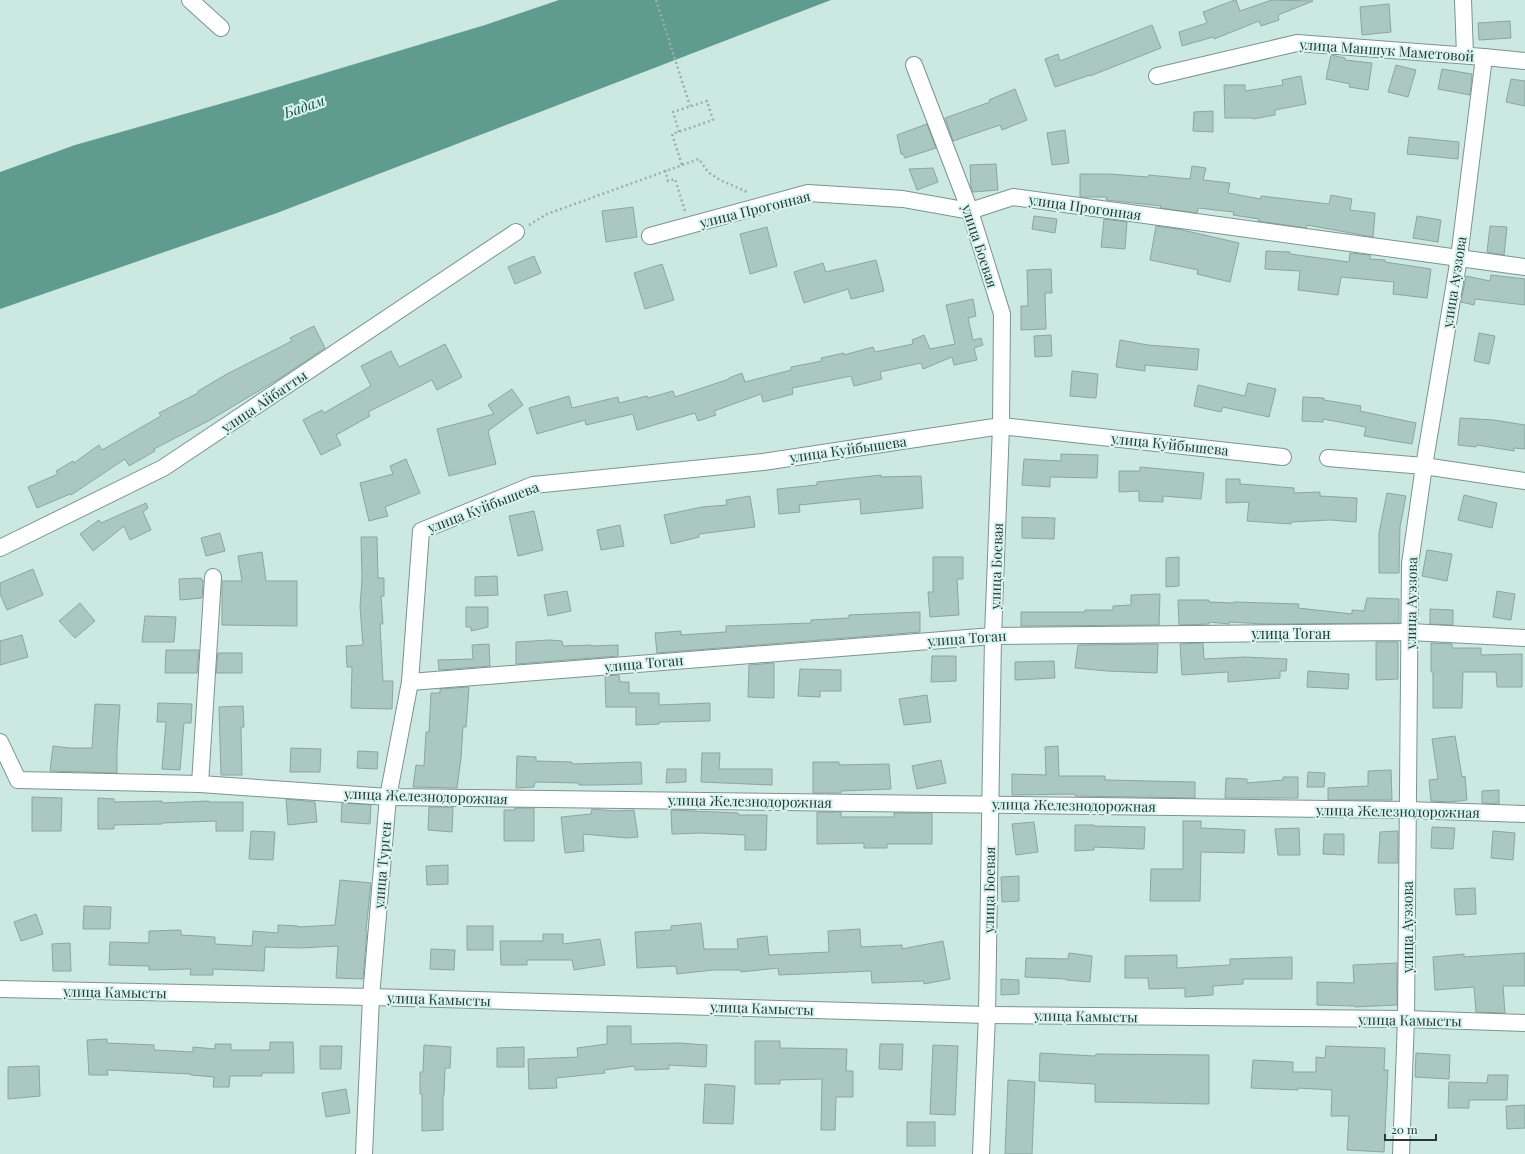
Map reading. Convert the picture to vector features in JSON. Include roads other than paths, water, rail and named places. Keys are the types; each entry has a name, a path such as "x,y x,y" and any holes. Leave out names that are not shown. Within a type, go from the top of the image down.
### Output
{"street":[{"path":"190,0 221,28"},
{"path":"1463,0 1465,55"},
{"name":"улица Маншук Маметовой","path":"1157,76 1297,43 1484,56 1525,61"},
{"name":"улица Ауэзова","path":"1401,1154 1406,1019 1410,564 1424,466 1459,258 1484,56"},
{"name":"улица Боевая","path":"914,65 970,211 1002,314 1001,426 993,636 987,1015 981,1154"},
{"name":"улица Прогонная","path":"650,236 808,193 903,199 970,211 1013,197 1525,267"},
{"name":"улица Айбатты","path":"0,548 163,468 516,232"},
{"name":"улица Куйбышева","path":"421,531 533,485 763,462 1001,426 1283,457"},
{"path":"1328,458 1424,466 1525,481"},
{"name":"улица Турген","path":"364,1154 371,996 388,798 410,682 421,531"},
{"path":"200,784 212,577"},
{"name":"улица Тоган","path":"410,682 993,636 1410,632 1525,638"},
{"name":"улица Железнодорожная","path":"0,742 18,780 200,784 388,798 991,804 1408,810 1525,814"},
{"name":"улица Камысты","path":"0,989 371,996 987,1015 1406,1019 1525,1023"}],"water":[{"name":"Бадам","path":"559,0 831,0 277,213 0,309 0,172 75,145 248,96 485,25"}]}
